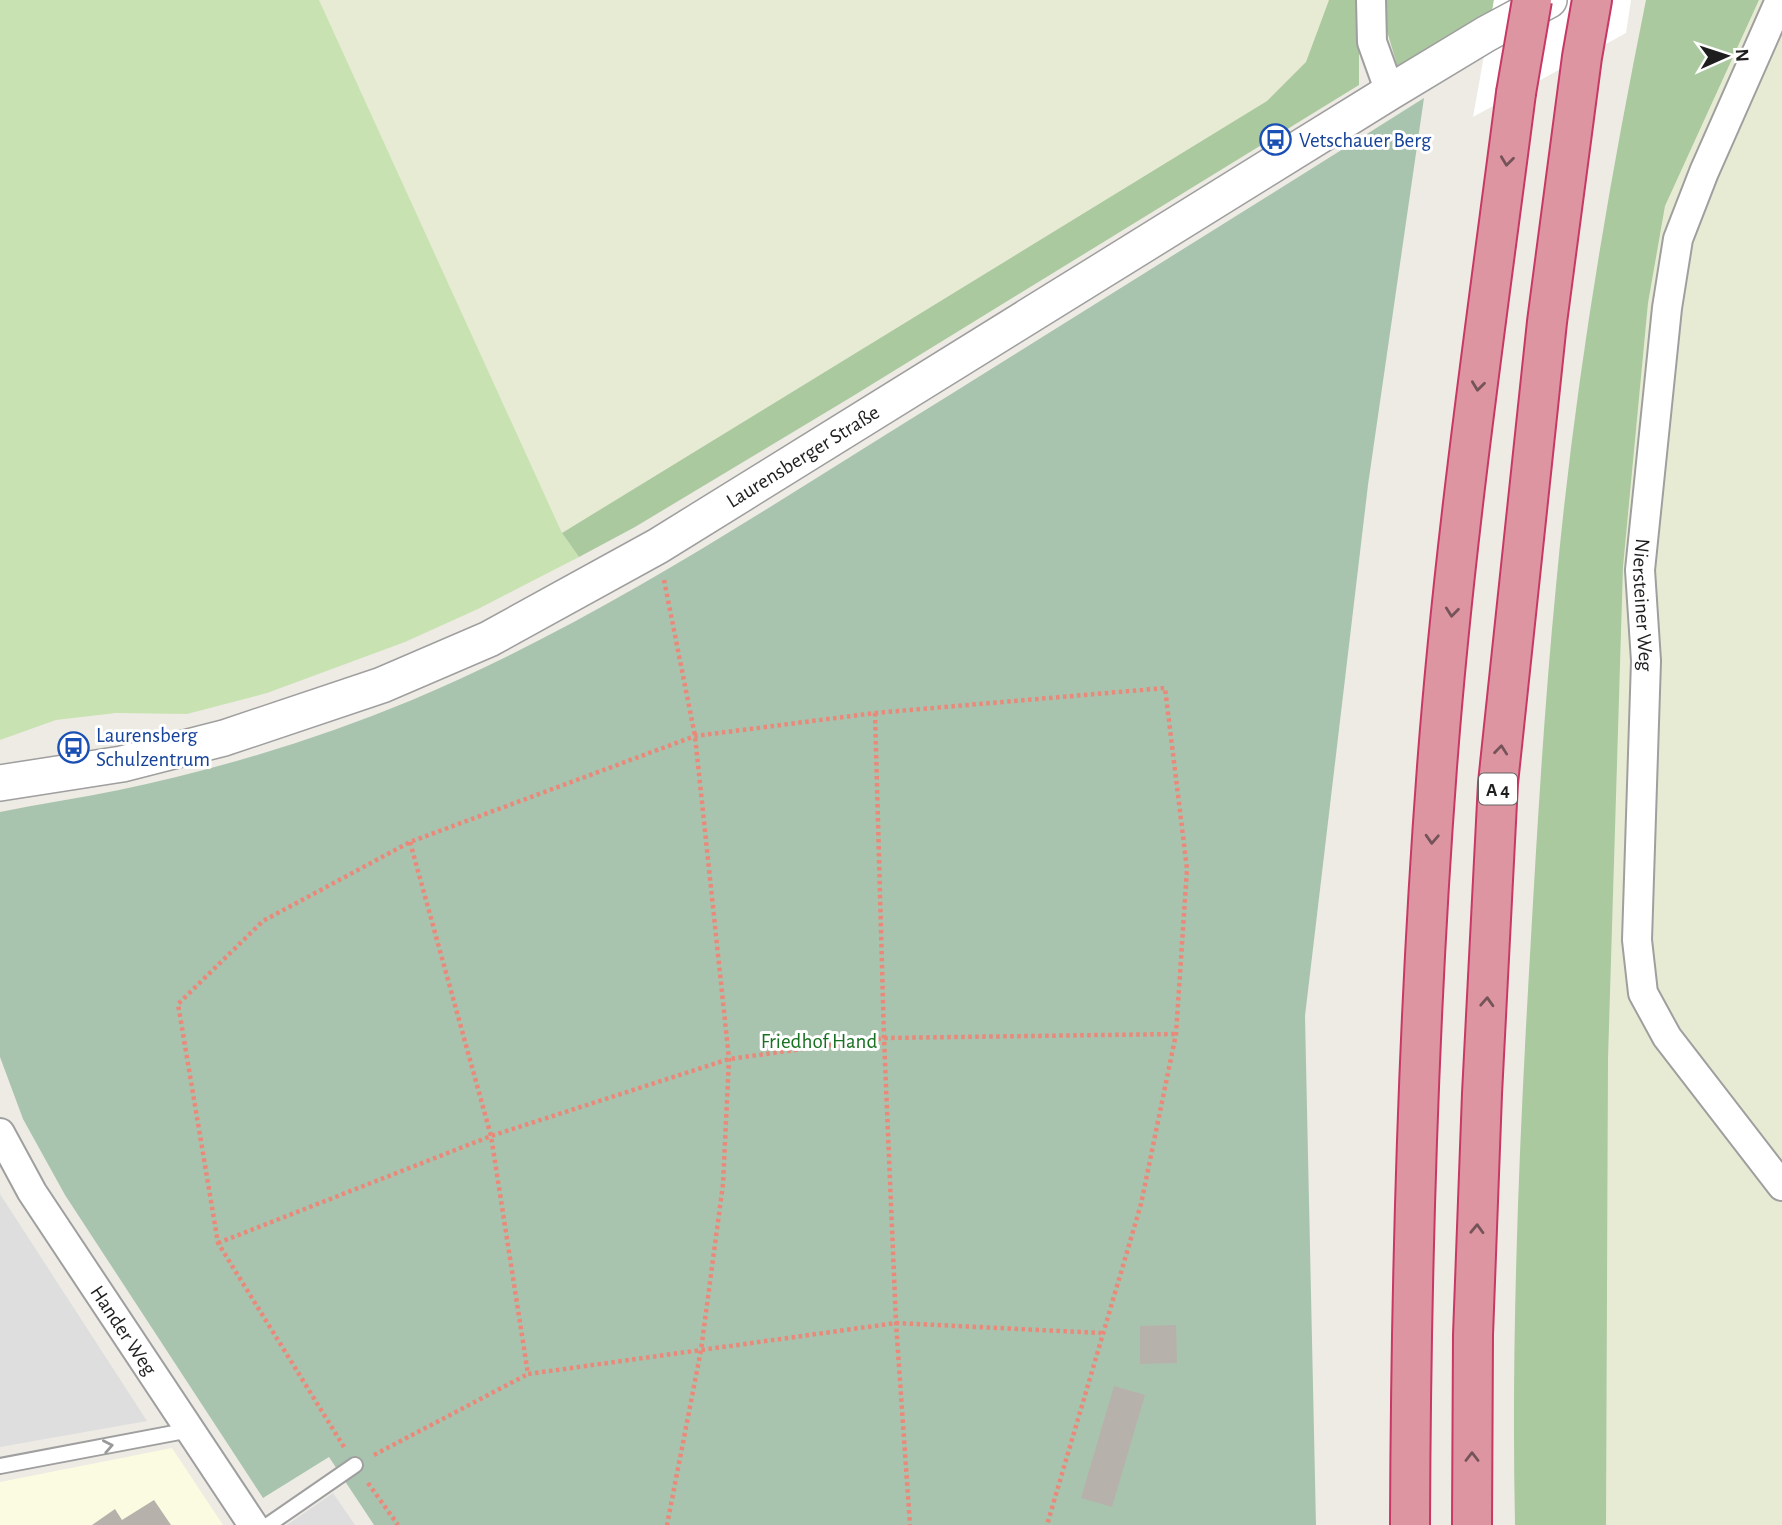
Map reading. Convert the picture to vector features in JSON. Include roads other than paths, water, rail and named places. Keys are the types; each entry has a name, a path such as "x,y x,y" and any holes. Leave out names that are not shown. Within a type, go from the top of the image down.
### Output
{"highway":[{"path":"1410,1525 1411,1336 1419,1086 1437,767 1460,520 1516,93 1532,0"},
{"name":"A 4","path":"1472,1525 1474,1321 1482,1094 1498,783 1544,349 1582,57 1592,0"}],"street":[{"path":"1371,0 1372,42 1390,92"},
{"name":"Laurensberger Straße","path":"0,783 122,764 223,738 382,685 489,639 658,546 1390,92 1486,34 1550,0"},
{"name":"Niersteiner Weg","path":"1780,0 1704,172 1678,239 1671,280 1640,570 1646,661 1637,940 1643,993 1667,1037 1782,1186"},
{"name":"Hander Weg","path":"0,1133 32,1192 253,1525"}],"lane":[{"path":"0,1466 190,1430"},
{"path":"268,1525 355,1465"}],"place":[{"name":"Vetschauer Berg","path":"1276,140"},
{"name":"Laurensberg Schulzentrum","path":"73,747"}],"park label":[{"name":"Friedhof Hand","path":"819,1041"}]}
